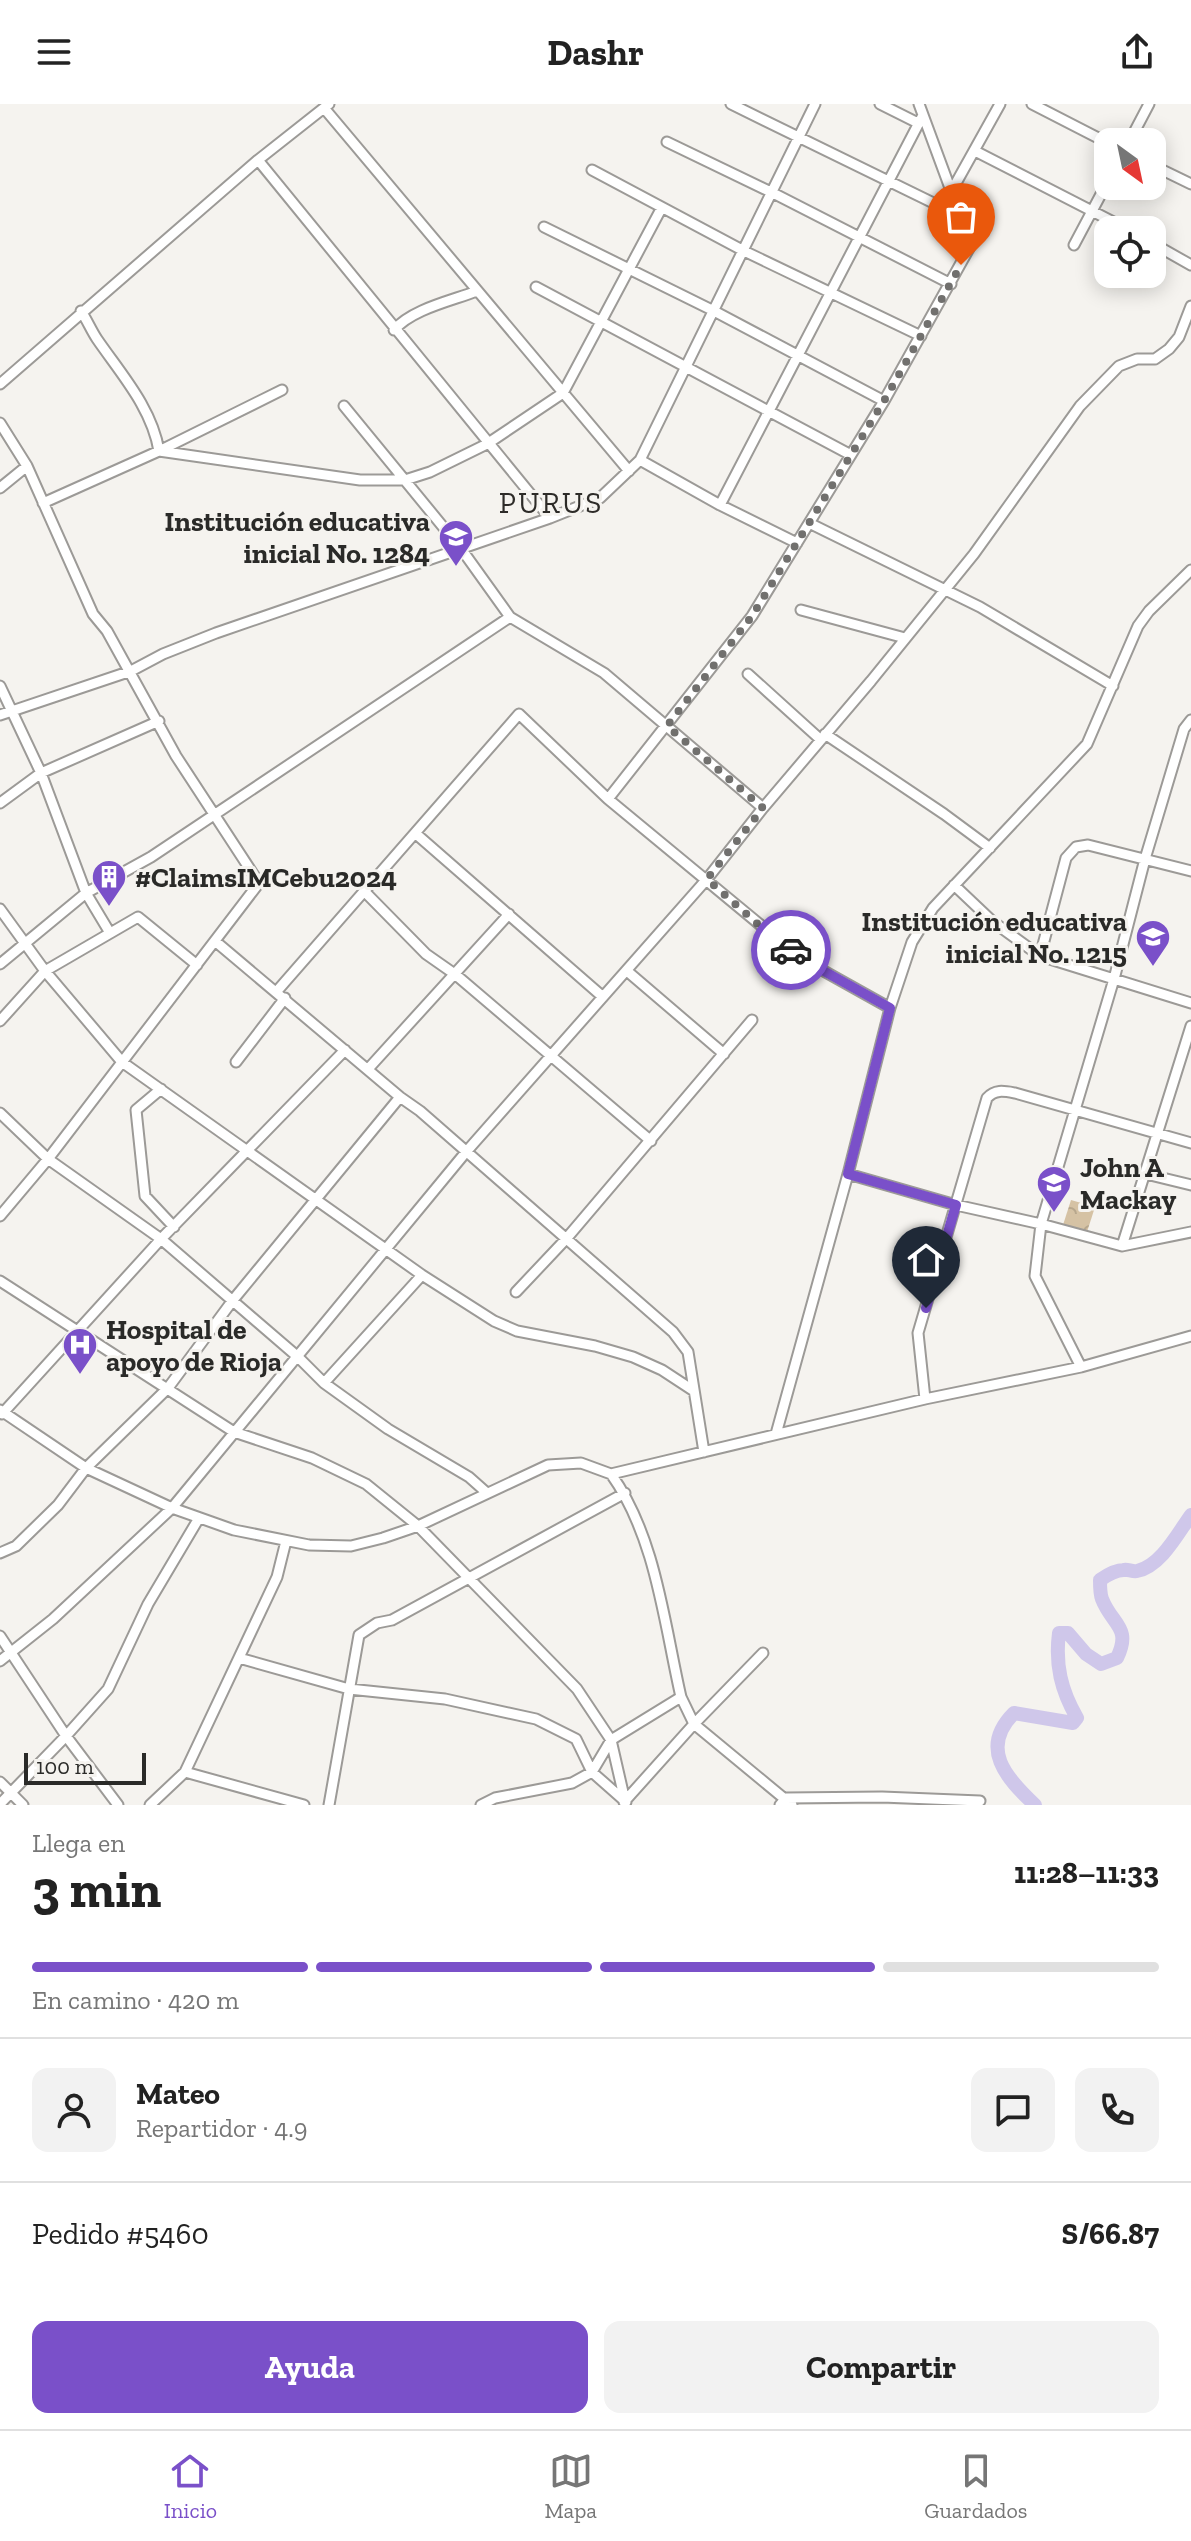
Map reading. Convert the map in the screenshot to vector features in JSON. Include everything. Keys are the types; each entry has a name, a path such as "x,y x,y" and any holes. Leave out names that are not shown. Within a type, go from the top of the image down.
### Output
{"street":[{"path":"731,104 960,216"},
{"path":"0,715 131,671 163,654 228,629 462,550 600,498 640,460 815,104"},
{"path":"880,104 920,119"},
{"path":"608,799 752,616 884,401 971,245 920,119 919,104"},
{"path":"951,192 1000,104"},
{"path":"1032,104 1094,136"},
{"path":"1136,128 1149,104"},
{"path":"0,384 258,160 327,106 629,471"},
{"path":"720,505 920,119"},
{"path":"667,142 951,284"},
{"path":"975,151 1103,216"},
{"path":"258,160 550,518"},
{"path":"592,170 661,209 829,294 921,336"},
{"path":"1166,172 1191,184"},
{"path":"1074,245 1098,200"},
{"path":"159,451 360,480 405,480 430,472 487,444 563,393 661,209"},
{"path":"544,227 714,311 884,401"},
{"path":"1166,251 1191,265"},
{"path":"536,287 851,455"},
{"path":"394,330 399,324 426,310 477,291"},
{"path":"0,1661 53,1619 172,1508 466,1152 707,879 974,554 1080,406 1119,366 1137,359 1155,359 1169,349 1179,337 1191,306"},
{"path":"81,311 156,430 159,451"},
{"path":"43,503 159,451 282,390"},
{"path":"344,406 462,550 510,617 604,673 763,808"},
{"path":"0,423 27,466 93,614 131,671 176,756 259,883 48,1159 0,1216"},
{"path":"640,460 797,543"},
{"path":"0,488 27,466"},
{"path":"809,523 945,589 1113,686"},
{"path":"776,1434 890,1008 912,942 927,916 954,885 1087,744 1138,626 1191,570"},
{"path":"801,610 905,638"},
{"path":"0,964 86,893 151,857 510,617"},
{"path":"748,674 823,737 944,814 990,848"},
{"path":"0,686 41,773 86,893 110,933"},
{"path":"236,1062 281,994 364,891 519,714 608,799 761,927 813,965 890,1008"},
{"path":"1081,1367 1035,1276 1041,1224 1114,979 1145,859 1184,729 1191,720"},
{"path":"0,803 41,773 159,721"},
{"path":"415,833 603,997"},
{"path":"1040,956 1057,884 1072,849 1088,845 1191,871"},
{"path":"954,885 992,921 1040,956 1191,1003"},
{"path":"364,891 426,954 456,975 651,1141"},
{"path":"0,909 45,971 122,1062 386,1250 494,1321 517,1331 595,1346 633,1357 662,1370 694,1391"},
{"path":"368,1069 509,914"},
{"path":"0,1021 45,971 138,917 197,965"},
{"path":"215,941 420,1111 673,1332 688,1352 704,1452"},
{"path":"627,971 724,1054"},
{"path":"516,1292 566,1239 752,1020"},
{"path":"1122,1246 1191,1026"},
{"path":"345,1050 161,1239 1,1413 86,1468 172,1508 234,1530 309,1545 351,1546 418,1526 548,1465 581,1463 611,1474 925,1399 1081,1367 1191,1336"},
{"path":"161,1089 136,1110 145,1196 174,1227"},
{"path":"925,1399 918,1333 987,1098 995,1092 1006,1091 1191,1143"},
{"path":"0,1553 16,1546 58,1505 86,1468 168,1388 233,1300 400,1097"},
{"path":"0,1113 48,1159 161,1239 324,1383 388,1429 469,1477 487,1493"},
{"path":"848,1174 956,1205 1122,1246 1191,1232"},
{"path":"1146,1174 1191,1185"},
{"path":"324,1383 422,1275"},
{"path":"0,1281 234,1432 312,1458 366,1484 418,1526 577,1689 611,1740 625,1804"},
{"path":"611,1474 625,1493 648,1552 681,1697 694,1724 786,1803 882,1797 980,1801"},
{"path":"329,1805 359,1635 377,1623 392,1620 472,1579 625,1493"},
{"path":"0,1804 108,1689 148,1604 199,1518"},
{"path":"150,1805 185,1772 277,1577 286,1541"},
{"path":"0,1636 66,1736 118,1805"},
{"path":"625,1804 694,1724 763,1653"},
{"path":"239,1658 349,1689 445,1699 536,1719 576,1739 592,1772 625,1804"},
{"path":"481,1805 495,1798 572,1783 592,1772 611,1740 681,1697"},
{"path":"185,1772 304,1805"},
{"path":"0,1782 23,1805"}],"green space":[{"path":"1071,1200 1095,1207 1087,1232 1063,1225"}],"waterway":[{"path":"1035,1805 1000,1762 998,1738 1004,1726 1014,1713 1073,1723 1077,1718 1063,1687 1059,1667 1059,1633 1068,1633 1086,1654 1101,1664 1117,1658 1121,1633 1102,1599 1100,1580 1114,1572 1137,1571 1154,1563 1191,1515"}],"way so far":[{"path":"791,950 707,879 763,808 667,726 752,616 884,401 961,265"}],"place":[{"name":"Institución educativa inicial No. 1284","path":"456,568"},
{"name":"#ClaimsIMCebu2024","path":"109,908"},
{"name":"Institución educativa inicial No. 1215","path":"1153,968"},
{"name":"John A Mackay","path":"1054,1214"},
{"name":"Hospital de apoyo de Rioja","path":"80,1376"}],"district":[{"name":"PURUS","path":"551,503"}],"route":[{"path":"791,950 890,1008 848,1174 956,1205 926,1308"}]}
